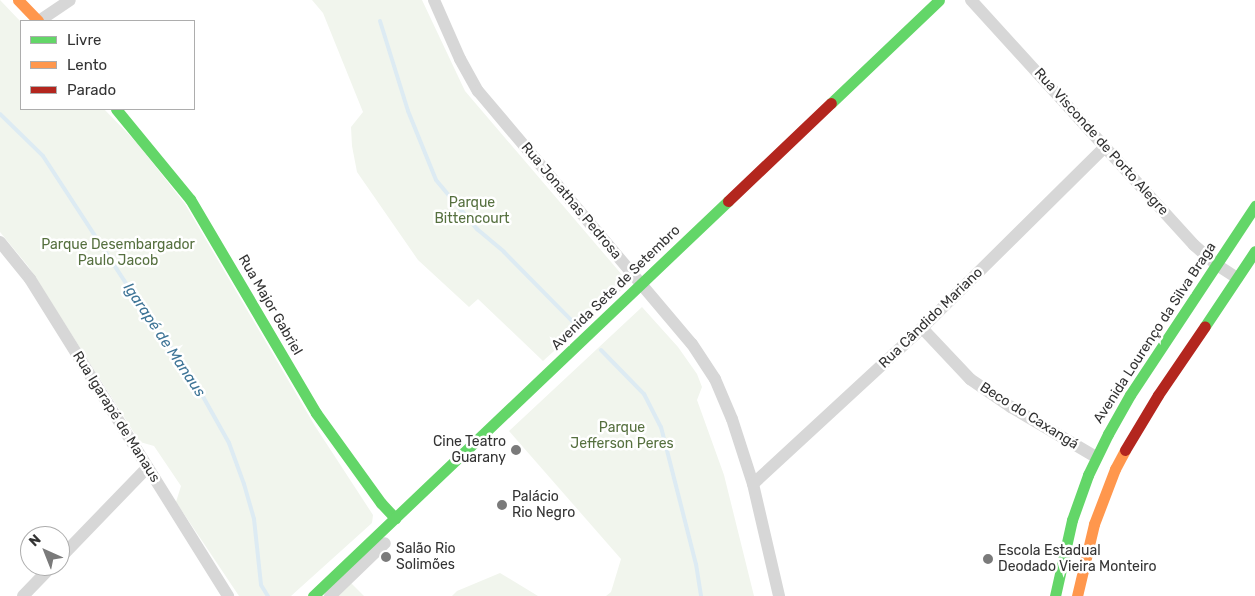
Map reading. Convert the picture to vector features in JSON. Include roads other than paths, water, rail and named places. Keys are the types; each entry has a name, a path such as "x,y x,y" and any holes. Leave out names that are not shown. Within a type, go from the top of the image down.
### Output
{"street":[{"path":"18,0 37,20"},
{"path":"40,20 70,0"},
{"name":"Rua Jonathas Pedrosa","path":"434,0 460,60 478,91 692,344 715,379 732,419 753,484 779,596"},
{"name":"Avenida Sete de Setembro","path":"313,596 939,0"},
{"name":"Rua Visconde de Porto Alegre","path":"971,0 1194,245 1217,265 1237,278"},
{"name":"Rua Major Gabriel","path":"117,110 190,198 316,413 381,503 395,518"},
{"name":"Rua Cândido Mariano","path":"753,484 922,328 1105,147"},
{"name":"Avenida Lourenço da Silva Braga","path":"1055,596 1072,520 1096,457 1138,382 1255,206"},
{"name":"Rua Igarapé de Manaus","path":"0,242 30,279 228,596"},
{"path":"1077,596 1091,533 1104,496 1130,441 1158,395 1255,251"},
{"name":"Beco do Caxangá","path":"922,328 970,380 1011,407 1096,457"},
{"path":"1138,382 1158,395"},
{"path":"70,548 147,468"},
{"path":"330,596 385,543"},
{"path":"24,596 43,576"}],"waterway":[{"path":"380,21 408,111 436,180 477,229 504,252 575,324"},
{"name":"Igarapé de Manaus","path":"0,114 43,156 138,302 192,377 229,443 254,519 261,585 268,596"},
{"path":"601,350 644,394 661,427 696,564 701,596"}],"place":[{"name":"Cine Teatro Guarany","path":"516,450"},
{"name":"Palácio Rio Negro","path":"502,505"},
{"name":"Salão Rio Solimões","path":"386,557"},
{"name":"Escola Estadual Deodado Vieira Monteiro","path":"988,559"}],"park label":[{"name":"Parque Bittencourt","path":"472,212"},
{"name":"Parque Desembargador Paulo Jacob","path":"118,254"},
{"name":"Parque Jefferson Peres","path":"622,436"}]}
